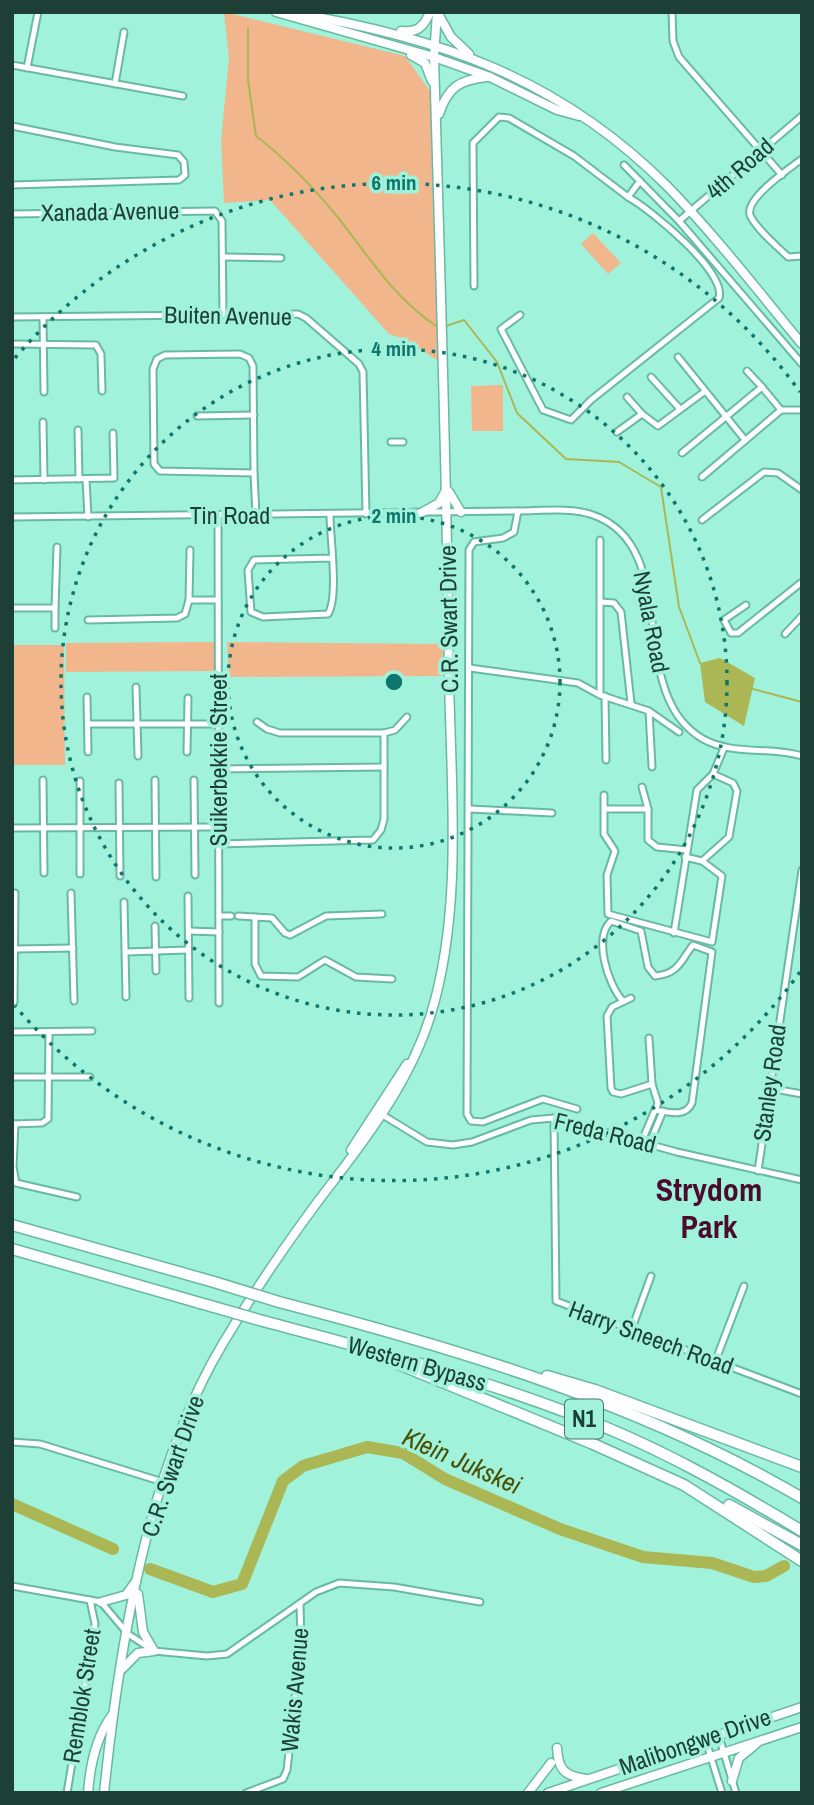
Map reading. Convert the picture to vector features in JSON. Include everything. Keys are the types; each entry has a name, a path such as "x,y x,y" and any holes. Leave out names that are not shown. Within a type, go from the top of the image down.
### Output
{"highway":[{"name":"Western Bypass","path":"12,1225 279,1302 416,1338 598,1401 685,1438 802,1498"},
{"name":"Western Bypass","path":"12,1249 482,1382 577,1416 666,1456 802,1531"},
{"path":"416,1338 595,1390 802,1467"},
{"path":"352,1345 591,1443 684,1485 802,1545"},
{"path":"684,1485 802,1561"}],"street":[{"path":"27,68 38,12"},
{"path":"276,12 435,57 490,77 557,110 579,116"},
{"path":"289,12 391,31 435,45 528,82 567,105 627,149 690,212 802,344"},
{"path":"391,31 415,31 423,25 430,12"},
{"path":"437,12 457,45 473,58"},
{"name":"C.R. Swart Drive","path":"104,1793 138,1581 163,1482 185,1420 220,1348 278,1258 405,1077 429,1022 444,968 450,906 447,488 435,57 437,12"},
{"path":"672,12 673,41 679,57 782,174"},
{"path":"115,84 124,32"},
{"path":"391,44 425,63 436,94"},
{"path":"12,65 183,96"},
{"path":"437,119 444,97 456,84 468,79 490,77"},
{"name":"4th Road","path":"679,222 802,116"},
{"path":"474,286 473,143 499,117 509,118 575,156 664,222 696,254 719,284 719,298 591,400 571,420 543,410 500,329 520,315"},
{"path":"12,126 115,147 178,155 185,170 184,177 179,180 12,185"},
{"path":"802,159 753,199 751,215 788,257 802,256"},
{"path":"624,165 679,222 802,364"},
{"path":"628,197 640,181"},
{"name":"Xanada Avenue","path":"12,214 208,209 221,217 223,257"},
{"path":"223,314 223,257 281,258"},
{"name":"Buiten Avenue","path":"12,317 299,314 313,323 361,367 366,514"},
{"path":"44,317 44,392"},
{"path":"12,344 96,345 101,354 102,391"},
{"path":"254,473 166,472 156,468 153,455 154,363 165,355 246,356 253,366 256,516"},
{"path":"678,357 745,440"},
{"path":"747,370 781,410"},
{"path":"652,377 680,409"},
{"path":"682,453 762,387"},
{"path":"627,397 642,414 658,426 704,392"},
{"path":"702,477 781,410 802,410"},
{"path":"617,432 642,414"},
{"path":"197,416 254,415"},
{"path":"43,422 44,480"},
{"path":"78,430 88,517"},
{"path":"12,480 114,478 113,433"},
{"path":"391,442 403,442"},
{"path":"702,520 764,472 778,473 802,490"},
{"path":"447,488 461,512"},
{"path":"421,513 439,503 447,488"},
{"path":"518,511 514,533 503,538 479,541 470,547 469,1119 483,1122 543,1099 577,1109"},
{"name":"Tin Road","path":"12,517 447,512"},
{"name":"Nyala Road","path":"447,512 592,514 610,522 636,551 643,575 660,670 670,704 695,733 724,748 779,750 802,756"},
{"path":"330,515 331,558 332,602 328,614 263,617 251,612 248,569 254,560 331,558"},
{"name":"Suikerbekkie Street","path":"218,516 219,1003"},
{"path":"600,540 606,760"},
{"path":"55,628 57,547"},
{"path":"88,620 177,618 188,611 190,551"},
{"path":"746,605 724,620 731,633 738,633 802,582"},
{"path":"189,600 218,600"},
{"path":"601,602 614,603 621,612 631,703"},
{"path":"12,608 55,608"},
{"path":"785,634 802,616"},
{"path":"470,668 578,683 649,711 679,732"},
{"path":"136,687 138,756"},
{"path":"88,697 88,752"},
{"path":"187,752 188,698"},
{"path":"649,711 652,767"},
{"path":"257,722 280,733 384,733 395,730 407,717"},
{"path":"89,724 219,724"},
{"path":"218,844 373,840 381,830 384,819 384,733"},
{"path":"674,933 697,790 713,774 724,748"},
{"path":"219,769 384,767"},
{"path":"702,861 729,837 737,791 733,783 713,774"},
{"path":"43,780 44,873"},
{"path":"155,780 156,877"},
{"path":"194,780 195,876"},
{"path":"80,782 80,874"},
{"path":"119,783 120,876"},
{"path":"604,795 604,834 615,851 607,875 608,914 705,943 713,941 723,879 719,872 702,861 651,844 648,836 648,809 642,787"},
{"path":"470,809 552,813"},
{"path":"605,809 648,809"},
{"path":"12,828 218,827"},
{"name":"Stanley Road","path":"758,1171 802,870"},
{"path":"14,1002 16,893"},
{"path":"71,893 74,1001"},
{"path":"188,895 189,998"},
{"path":"124,902 126,997"},
{"path":"219,916 272,918 290,935 327,916 382,915"},
{"path":"255,917 255,964 261,976 302,976 325,960 352,976 392,979"},
{"path":"622,1000 610,986 605,968 605,930 611,921 642,931 648,967 655,976 664,975 684,962 693,945 712,952 692,1103 686,1112 655,1110"},
{"path":"155,926 156,971"},
{"path":"189,931 219,932"},
{"path":"16,949 73,948"},
{"path":"126,952 188,950"},
{"path":"631,998 611,1007 607,1016 612,1090 621,1094 652,1084"},
{"path":"12,1032 92,1031"},
{"path":"49,1032 50,1107 46,1122 13,1124 13,1167 16,1183 77,1197"},
{"path":"641,1143 658,1099 652,1084 649,1038"},
{"path":"12,1077 90,1077"},
{"path":"769,1088 802,1094"},
{"path":"649,1145 663,1111"},
{"name":"Freda Road","path":"379,1113 428,1142 453,1145 472,1142 531,1120 554,1118 641,1143 802,1180"},
{"name":"Harry Sneech Road","path":"554,1118 556,1301 802,1394"},
{"path":"631,1331 651,1276"},
{"path":"715,1362 744,1286"},
{"path":"12,1442 40,1444 163,1482"},
{"path":"12,1586 102,1602 126,1595 138,1581"},
{"path":"138,1581 144,1632 153,1651"},
{"path":"122,1669 138,1653 153,1651 207,1656 228,1654 329,1585 353,1581 480,1602"},
{"name":"Remblok Street","path":"67,1793 95,1624 90,1600"},
{"path":"102,1602 128,1634 153,1651"},
{"name":"Wakis Avenue","path":"246,1793 283,1779 287,1770 301,1644 300,1604"},
{"name":"Malibongwe Drive","path":"548,1793 718,1733 802,1707"},
{"name":"C.R. Swart Drive","path":"89,1793 103,1727 115,1712"},
{"name":"Malibongwe Drive","path":"601,1793 802,1727"},
{"path":"718,1733 736,1793"},
{"path":"705,1738 722,1793"},
{"path":"732,1781 739,1758 765,1739"},
{"path":"557,1748 561,1769 574,1777 587,1779"},
{"path":"528,1793 551,1763"}],"shaded area":[{"path":"224,12 405,56 430,91 438,361 407,340 389,334 270,200 224,203 221,140 229,59"},
{"path":"593,233 621,263 608,274 581,244"},
{"path":"503,385 503,431 472,431 471,386"},
{"path":"215,642 215,671 66,672 66,643"},
{"path":"227,642 443,644 442,676 229,677"},
{"path":"12,645 64,645 65,765 12,765"},
{"path":"720,658 755,678 744,726 705,702 700,663"}],"waterway":[{"path":"248,28 248,80 256,136 288,163 318,194 395,290 438,327"},
{"path":"446,326 464,320 497,362 517,413 566,459 619,462 661,487 679,607 700,663"},
{"path":"753,689 802,702"},
{"name":"Klein Jukskei","path":"150,1569 213,1592 242,1584 283,1481 303,1466 367,1447 403,1453 445,1479 560,1529 643,1557 712,1563 754,1577 766,1576 784,1566"},
{"name":"Klein Jukskei","path":"12,1504 113,1549"}],"district":[{"name":"Strydom Park","path":"709,1208"}]}
